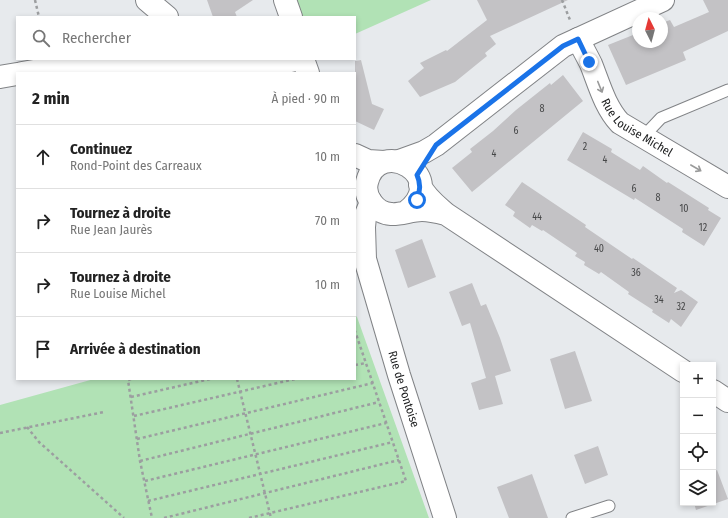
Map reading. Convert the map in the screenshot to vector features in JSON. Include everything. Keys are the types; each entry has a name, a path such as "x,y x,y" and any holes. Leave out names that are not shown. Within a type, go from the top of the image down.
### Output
{"street":[{"path":"147,0 166,16"},
{"path":"286,0 291,16"},
{"path":"446,214 424,210 399,213 384,212 376,208 364,189 373,170 377,166 424,152 436,145 563,46 663,0"},
{"name":"Rue Louise Michel","path":"578,39 613,116 620,123 728,187"},
{"path":"28,72 51,68 286,62 295,60"},
{"path":"303,60 308,72"},
{"path":"0,77 16,74"},
{"path":"365,259 374,230 380,222 412,207 417,200 420,193 419,180 436,145"},
{"path":"356,155 368,161 392,162 409,166 419,180 423,192 446,214 680,369"},
{"name":"Rue de Pontoise","path":"364,189 365,259 399,375 445,518"},
{"path":"716,393 728,401"}],"lane":[{"path":"643,138 661,118 728,90"},
{"path":"572,518 609,506"}],"path":[{"path":"34,0 39,16"},
{"path":"249,518 406,481 356,334"},
{"path":"356,346 360,345"},
{"path":"356,365 366,363"},
{"path":"128,380 140,461 152,518"},
{"path":"131,397 206,380"},
{"path":"237,380 271,518"},
{"path":"134,416 292,380"},
{"path":"137,439 373,383"},
{"path":"140,461 380,402"},
{"path":"0,433 104,412"},
{"path":"145,481 386,423"},
{"path":"27,427 39,442 124,518"},
{"path":"148,502 393,442"},
{"path":"164,518 399,460"}],"green space":[{"path":"290,0 431,0 356,34 356,16 291,16"},
{"path":"356,316 429,518 0,518 0,405 90,380 356,380"}],"building":[{"path":"207,0 253,0 235,12 237,16 213,16"},
{"path":"477,0 568,0 490,36 496,44 485,53 487,56 455,82 420,97 408,81 424,68 420,63 446,50 447,51 487,20"},
{"path":"703,0 728,0 728,31 683,52 686,60 626,85 608,45 632,35 632,48 668,48 668,21 670,20 674,27 709,12"},
{"path":"361,60 372,104 384,109 374,130 356,121 355,61"},
{"path":"563,75 583,101 472,192 452,168 472,152 470,149 516,110 550,83 551,85"},
{"path":"583,132 612,149 611,152 640,170 643,166 667,183 668,182 709,208 708,210 721,218 704,246 682,232 683,229 635,198 634,200 567,160"},
{"path":"522,182 586,225 585,227 677,288 674,293 681,290 698,302 681,327 671,319 669,323 652,312 653,310 628,294 629,292 601,272 599,274 584,265 585,262 575,256 577,253 543,230 542,231 532,225 530,228 513,216 515,212 505,205"},
{"path":"422,239 436,277 408,288 395,250"},
{"path":"472,283 481,306 486,304 500,338 511,371 495,376 503,404 479,410 471,383 486,378 470,323 462,326 449,292"},
{"path":"575,351 592,401 565,409 550,359"},
{"path":"598,446 608,475 585,484 574,455"},
{"path":"716,470 728,499 716,503"},
{"path":"532,474 548,518 509,518 497,487"},
{"path":"695,506 708,506 696,510"}],"route":[{"path":"417,200 420,193 420,185 417,175 436,145 563,46 578,39 589,62"}]}
